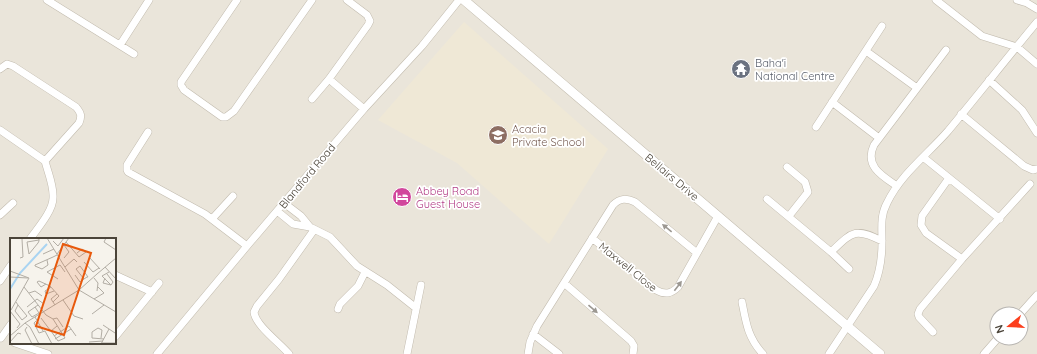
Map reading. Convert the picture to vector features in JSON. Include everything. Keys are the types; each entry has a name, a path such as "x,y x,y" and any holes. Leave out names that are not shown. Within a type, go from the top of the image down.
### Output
{"street":[{"path":"120,45 149,0"},
{"path":"236,0 181,82 184,90 222,117 226,117 234,111 312,0"},
{"path":"312,99 329,79 370,21 367,15 347,0"},
{"name":"Blandford Road","path":"158,354 247,246 364,109 422,46 458,0"},
{"name":"Bellairs Drive","path":"464,0 880,354"},
{"path":"936,0 982,36 1017,47 1037,64"},
{"path":"1017,0 1027,3 1037,9"},
{"path":"50,1 134,54"},
{"path":"829,354 874,286 879,274 883,213 897,186 961,114 1037,22"},
{"path":"816,127 882,26"},
{"path":"897,186 881,175 874,167 870,158 871,152 946,50"},
{"path":"866,51 917,88"},
{"path":"0,69 7,64 13,66 80,111 81,118 79,123 45,161"},
{"path":"329,79 364,109"},
{"path":"989,80 1022,110 1037,133"},
{"path":"832,102 880,138"},
{"path":"961,114 1024,166 1033,170 1037,169"},
{"path":"0,130 45,161 53,192 53,204 31,238"},
{"path":"148,132 127,165 128,172 193,207 212,219 247,246"},
{"path":"924,157 1000,219"},
{"path":"787,167 804,182 808,192 789,216"},
{"path":"949,178 922,216 921,225 926,233 962,260"},
{"path":"933,332 921,320 919,317 919,312 962,260 1030,184"},
{"path":"212,219 233,196"},
{"path":"528,354 534,334 564,283 617,200 630,199 697,253"},
{"path":"767,199 850,269"},
{"path":"0,215 13,203"},
{"path":"284,203 301,216 312,229"},
{"path":"277,211 293,224 326,234 357,266 387,285 416,308"},
{"name":"Maxwell Close","path":"592,238 656,290 669,294 678,287 718,216"},
{"path":"289,354 257,321 254,312 257,306 279,279 312,229"},
{"path":"831,252 852,234 865,233 882,241"},
{"path":"0,281 10,266"},
{"path":"338,309 340,304 358,286 365,272"},
{"path":"116,275 152,292"},
{"path":"116,336 159,283"},
{"path":"564,283 631,341 634,346 634,354"},
{"path":"407,354 421,285"},
{"path":"1027,306 1037,295"},
{"path":"742,302 750,336 760,353"},
{"path":"10,325 0,338 10,342"},
{"path":"534,334 559,354"},
{"path":"18,344 48,354"},
{"path":"984,354 991,346"}],"shaded area":[{"path":"0,0 1037,0 1037,354 0,354"},
{"name":"Acacia Private School","path":"464,22 608,149 549,244 457,163 378,120"}],"place":[{"name":"Baha'i National Centre","path":"741,69"},
{"name":"Acacia Private School","path":"498,135"},
{"name":"Abbey Road Guest House","path":"402,197"}]}
